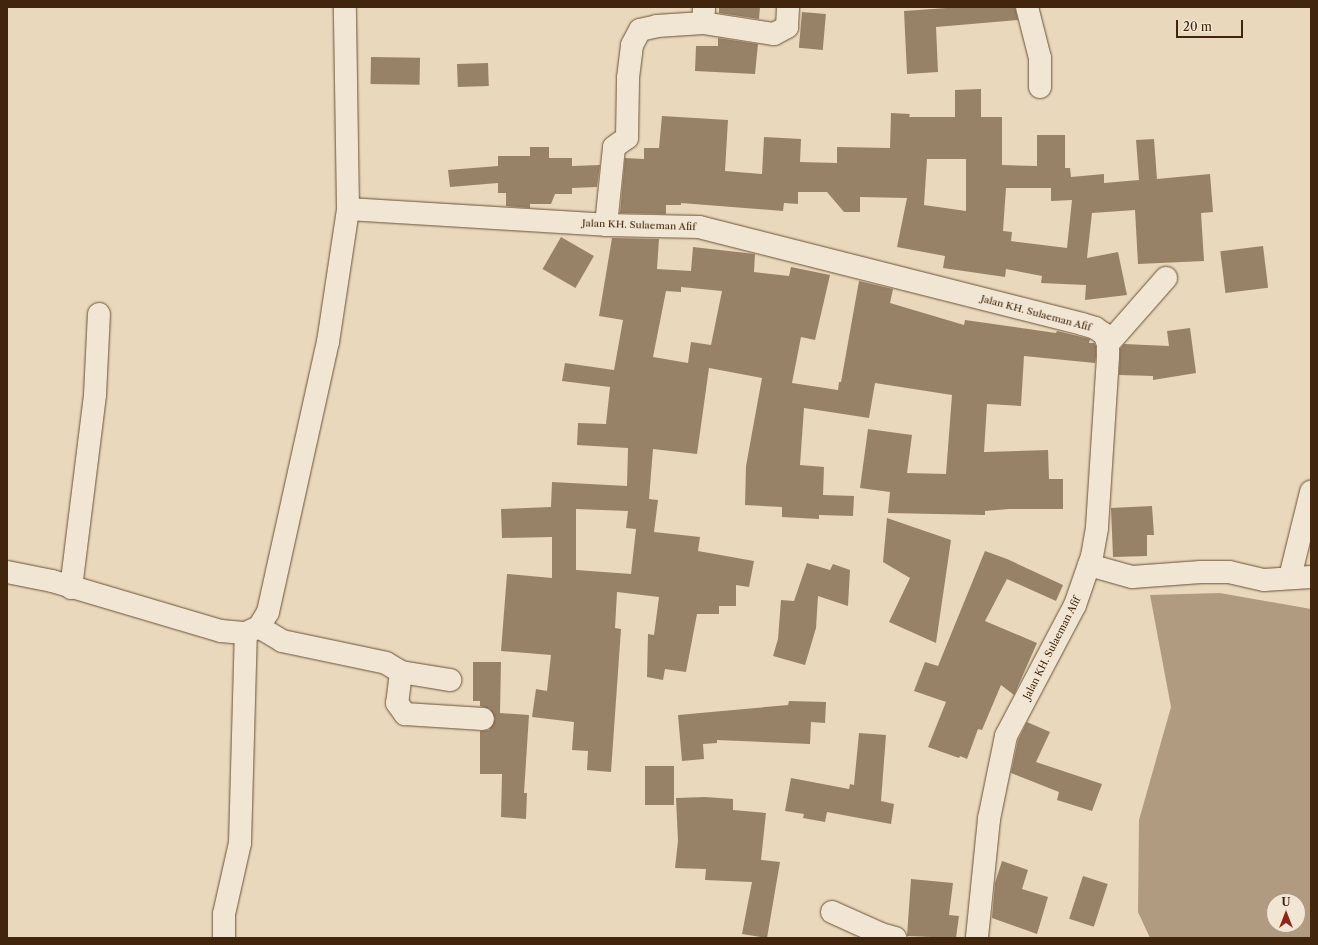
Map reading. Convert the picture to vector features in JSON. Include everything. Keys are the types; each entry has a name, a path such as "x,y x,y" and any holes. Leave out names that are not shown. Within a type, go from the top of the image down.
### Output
{"street":[{"path":"224,938 224,914 240,843 252,630 268,612 328,342 348,208 345,7"},
{"path":"606,225 614,147 627,138 628,78 632,45 640,30 703,15 774,34 787,27 788,7"},
{"path":"1027,7 1040,58 1040,86"},
{"name":"Jalan KH. Sulaeman Afif","path":"348,208 606,225 699,227 1095,328 1104,334 1108,344 1098,528 1089,565 1075,605 1006,736 989,818 977,938"},
{"path":"1108,344 1166,278"},
{"path":"71,588 95,394 99,314"},
{"path":"1290,577 1311,492"},
{"path":"1089,565 1132,577 1201,572 1229,572 1264,580 1311,576"},
{"path":"7,572 71,588 221,631 252,630 282,642 386,663 401,672 450,680"},
{"path":"401,672 397,703 405,714 483,719"},
{"path":"832,912 880,934 895,938"}],"shaded area":[{"path":"1220,593 1311,609 1311,938 1150,938 1138,912 1139,820 1171,707 1150,595"}],"building":[{"path":"719,7 760,7 759,19 719,13"},
{"path":"961,7 1015,7 1018,20 936,27 938,72 907,74 904,11"},
{"path":"802,12 826,14 823,50 799,48"},
{"path":"718,38 758,44 755,74 695,71 696,46 718,46"},
{"path":"371,57 420,58 420,85 371,84"},
{"path":"488,63 489,86 458,87 457,64"},
{"path":"981,89 981,117 1002,117 1002,165 1037,166 1037,135 1065,135 1065,168 1070,168 1071,177 1104,174 1104,183 1139,180 1136,140 1154,139 1157,179 1210,174 1213,212 1201,213 1204,261 1138,264 1135,210 1092,213 1087,258 1118,252 1127,295 1085,300 1086,285 1041,283 1042,276 1006,269 1005,277 943,268 945,256 897,247 907,198 860,197 860,212 844,212 827,192 798,192 798,204 784,203 783,211 681,203 681,205 666,205 666,214 620,213 625,158 644,159 644,148 659,148 662,116 728,120 725,171 762,174 764,137 801,139 800,162 837,163 837,147 890,148 891,113 910,114 909,117 955,117 955,90","holes":["927,159 966,159 966,211 924,205","1006,188 1051,188 1051,201 1072,200 1067,248 1011,241 1012,232 1003,231"]},
{"path":"530,147 549,147 549,158 572,158 572,166 600,165 597,187 572,188 572,194 555,194 551,204 530,204 530,208 506,206 506,193 498,193 498,183 450,187 448,170 498,166 498,156 530,156"},
{"path":"561,237 594,256 575,288 542,269"},
{"path":"612,238 659,239 657,269 691,271 693,247 755,254 754,272 789,276 791,267 830,275 815,340 801,337 792,383 838,390 839,382 841,382 859,281 893,289 890,303 964,325 965,320 1056,333 1057,331 1090,339 1089,343 1094,343 1096,346 1095,363 1024,356 1021,406 987,404 984,452 1048,450 1049,479 1063,479 1063,509 1009,509 985,511 985,515 888,513 890,492 860,488 868,429 912,435 907,473 946,474 952,395 875,383 869,418 804,408 800,465 824,467 823,495 854,496 853,516 819,515 819,519 782,517 782,507 745,505 746,466 762,378 709,368 697,454 653,449 649,499 658,500 654,532 700,537 698,551 754,561 749,587 736,585 736,606 719,606 719,614 697,614 686,672 665,669 663,680 647,677 648,634 654,635 659,597 617,592 615,628 621,629 611,772 587,770 588,751 572,750 574,722 532,717 536,689 547,691 551,655 501,651 507,574 552,578 552,537 502,538 501,509 551,507 552,482 627,486 628,448 577,445 578,423 606,424 610,387 562,381 565,363 614,370 623,320 599,316","holes":["681,287 722,291 711,345 691,342 688,363 653,357 666,291 681,292","576,509 628,511 626,528 636,529 631,574 576,570"]},
{"path":"1263,246 1268,288 1225,293 1220,251"},
{"path":"1190,328 1196,373 1153,380 1153,376 1119,375 1120,349 1124,344 1169,346 1167,331"},
{"path":"1152,506 1154,535 1147,535 1147,556 1113,557 1111,508"},
{"path":"887,518 951,540 936,643 889,622 910,578 883,562"},
{"path":"985,551 1007,559 1063,585 1056,601 1007,579 985,621 1037,643 1014,695 1001,685 982,730 978,729 967,759 960,756 959,758 928,747 946,702 914,691 925,662 938,666"},
{"path":"807,563 830,570 833,564 850,570 848,606 818,596 816,628 805,665 773,656 778,639 781,600 794,601"},
{"path":"473,662 501,662 500,713 529,715 524,793 527,793 526,819 501,817 502,774 480,774 480,731 489,730 495,719 490,709 480,706 480,701 473,701"},
{"path":"789,701 826,702 825,723 811,722 810,744 717,740 717,743 703,744 704,759 682,761 678,715 788,705"},
{"path":"1027,722 1050,732 1036,762 1102,784 1092,811 1057,800 1059,792 1011,773 1018,740"},
{"path":"859,733 886,735 881,801 894,804 891,824 827,812 825,822 803,818 804,814 785,811 791,778 849,789 850,784 854,785"},
{"path":"645,766 674,766 674,805 645,805"},
{"path":"705,797 733,799 733,810 766,813 761,860 780,862 767,938 742,934 752,882 705,880 706,869 675,868 678,841 676,798"},
{"path":"1002,861 1028,870 1022,889 1048,897 1037,934 992,918 995,883"},
{"path":"1083,876 1108,884 1094,927 1069,919"},
{"path":"911,879 953,883 949,915 959,916 956,938 907,936"}]}
